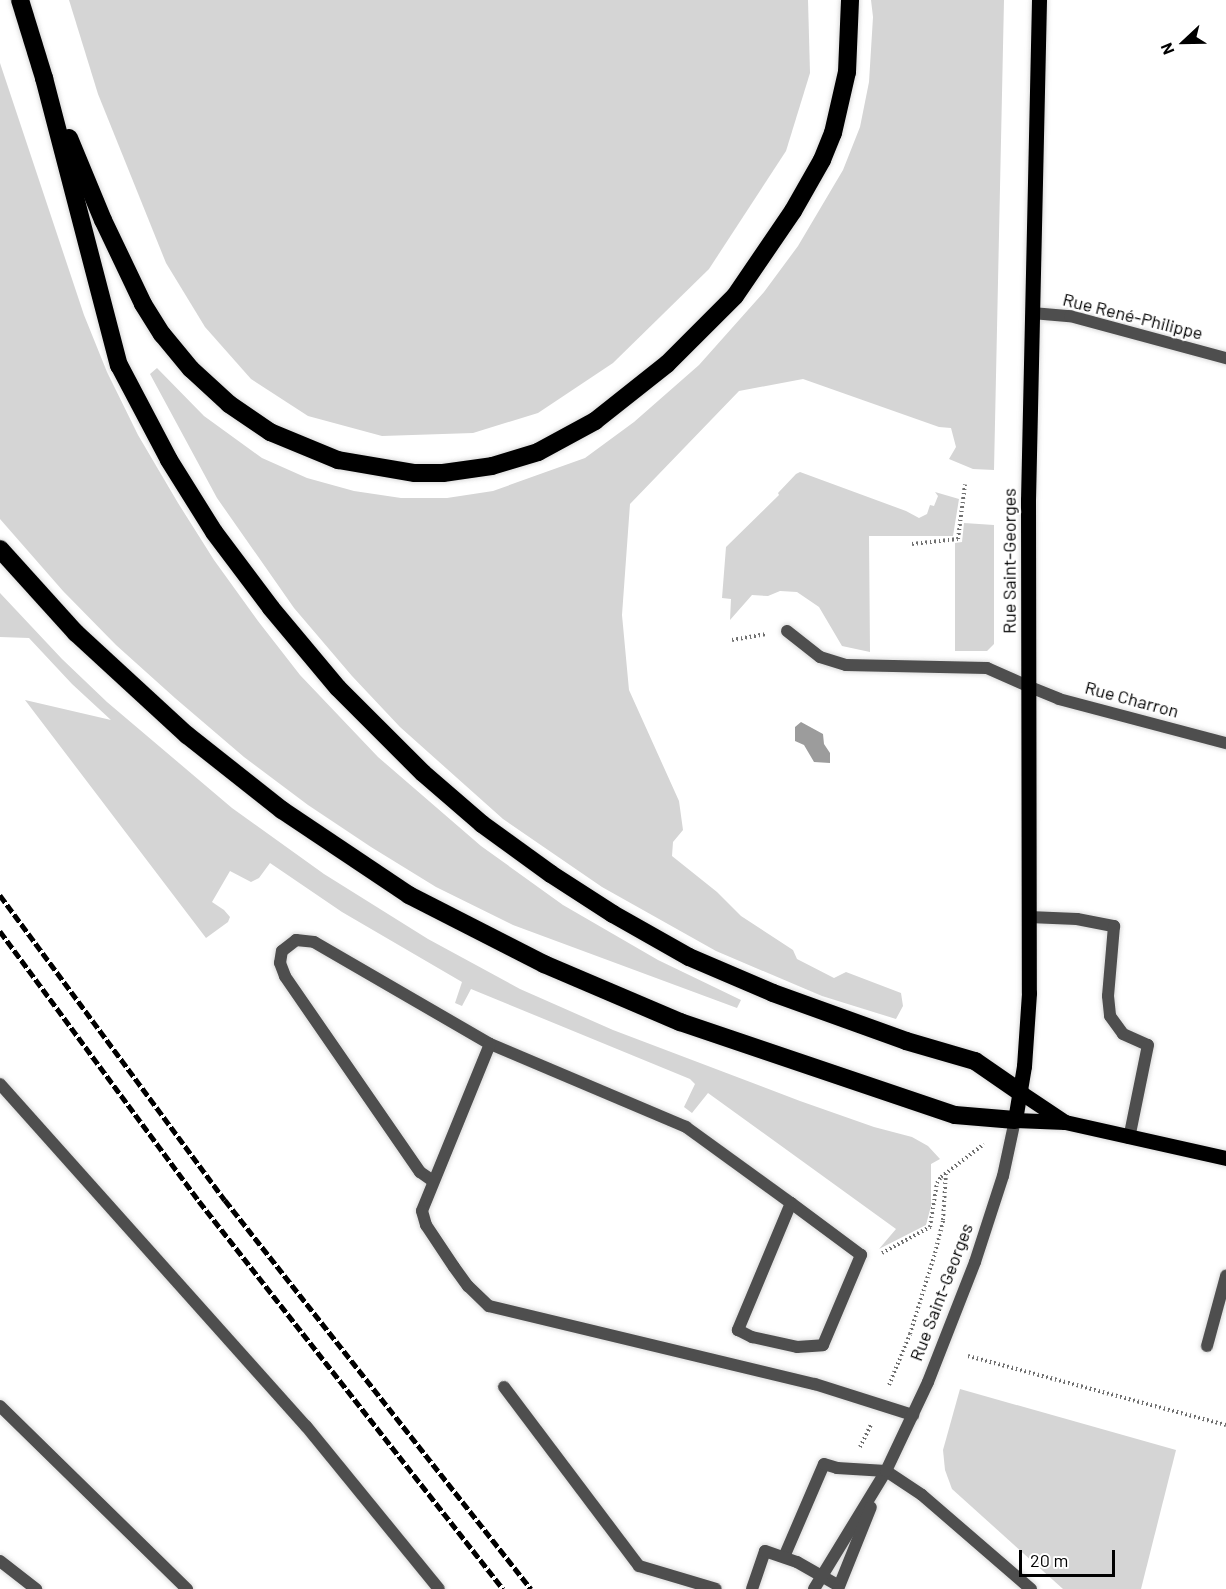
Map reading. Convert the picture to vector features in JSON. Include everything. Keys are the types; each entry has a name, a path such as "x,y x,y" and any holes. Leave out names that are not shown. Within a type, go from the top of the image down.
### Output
{"highway":[{"path":"20,0 44,78 119,365 135,399 169,460 214,532 290,632 366,718 423,773 519,852 655,939 724,973 801,1004 906,1041 975,1061 1020,1092"},
{"path":"44,78 124,267 162,334 197,376 249,419 315,453 383,469 443,473 513,460 575,433 641,386 690,343 735,296 794,211 822,160 833,133 847,72 850,0"},
{"path":"0,549 76,633 187,735 282,810 409,895 576,979 710,1033 955,1115 1016,1120"}],"main road":[{"name":"Rue Saint-Georges","path":"1016,1120 1029,993 1028,500 1039,0"},
{"path":"1020,1092 1065,1122"},
{"path":"1016,1120 1065,1122 1226,1158"}],"street":[{"name":"Rue René-Philippe","path":"1032,313 1070,316 1226,358"},
{"name":"Rue Charron","path":"787,631 820,657 846,665 987,668 1059,699 1226,743"},
{"path":"1029,917 1077,919 1114,926 1108,996 1110,1016 1123,1034 1148,1045 1129,1138"},
{"path":"433,1181 420,1172 285,976 280,963 282,951 296,940 314,942 490,1044 686,1127 791,1203 861,1255 823,1345 797,1347 752,1337 738,1330 791,1203"},
{"path":"490,1044 433,1181 423,1211 426,1225 468,1286 489,1306 815,1384 913,1415"},
{"path":"0,1084 306,1426 438,1589"},
{"name":"Rue Saint-Georges","path":"839,1587 886,1471 913,1415 975,1262 1003,1176 1016,1120"},
{"path":"1207,1346 1226,1276"},
{"path":"504,1387 639,1566 716,1589"},
{"path":"0,1406 187,1589"},
{"path":"784,1557 824,1464 837,1468 886,1471 922,1495 1031,1589"},
{"name":"Rue Saint-Georges","path":"814,1589 886,1471"},
{"path":"752,1589 765,1551 784,1557 839,1587"},
{"path":"0,1561 36,1589"}],"path":[{"path":"912,544 958,539 965,484"},
{"path":"732,640 787,631"},
{"path":"878,1256 930,1227 937,1183 946,1172 1016,1120"},
{"name":"Rue Saint-Georges","path":"895,1374 935,1253 942,1220 946,1172"},
{"path":"968,1356 1226,1425"},
{"path":"855,1455 869,1428"}],"shaded area":[{"path":"69,0 808,0 810,73 786,151 709,269 613,363 538,413 473,433 382,436 308,416 251,379 205,327 166,263 98,94"},
{"path":"871,0 1004,0 994,470 973,469 949,459 956,447 951,428 939,427 803,379 739,391 630,504 622,615 629,690 679,801 683,830 673,842 672,856 717,892 741,916 793,950 797,959 834,978 846,972 901,993 903,1006 896,1019 822,996 716,951 602,887 503,819 400,727 352,676 294,608 217,498 150,374 157,368 204,416 262,458 307,478 354,491 401,498 447,498 493,491 585,458 634,422 699,365 764,292 798,246 843,170 860,127 869,82 873,17"},
{"path":"0,63 84,315 107,372 138,435 214,560 300,675 378,757 481,846 563,905 658,960 741,1000 737,1008 513,925 436,887 371,847 308,805 244,757 175,698 116,645 63,591 0,519"},
{"path":"800,472 906,511 919,518 927,514 930,505 934,506 938,496 935,492 959,499 953,536 869,536 870,652 842,646 819,607 797,592 780,591 768,596 752,595 730,620 731,599 722,598 726,547"},
{"path":"964,523 994,525 994,644 987,651 955,651 955,543 962,542"},
{"path":"0,593 62,659 107,702 232,808 324,874 428,939 520,989 613,1030 800,1101 874,1127 912,1137 928,1146 940,1159 931,1164 931,1206 926,1225 879,1249 896,1229 708,1093 692,1113 684,1107 695,1084 690,1079 471,989 462,1006 455,1003 462,982 342,912 270,863 259,878 251,882 230,871 212,902 230,917 228,922 206,938 25,700 111,720 72,684 29,638 0,637"},
{"path":"801,722 823,734 824,744 830,753 830,763 814,762 804,745 795,741 795,727"},
{"path":"960,1389 1176,1450 1141,1589 1063,1589 952,1489 945,1470 943,1450"}],"railway":[{"path":"0,895 225,1200 531,1589"},
{"path":"0,931 199,1201 503,1589"}]}
